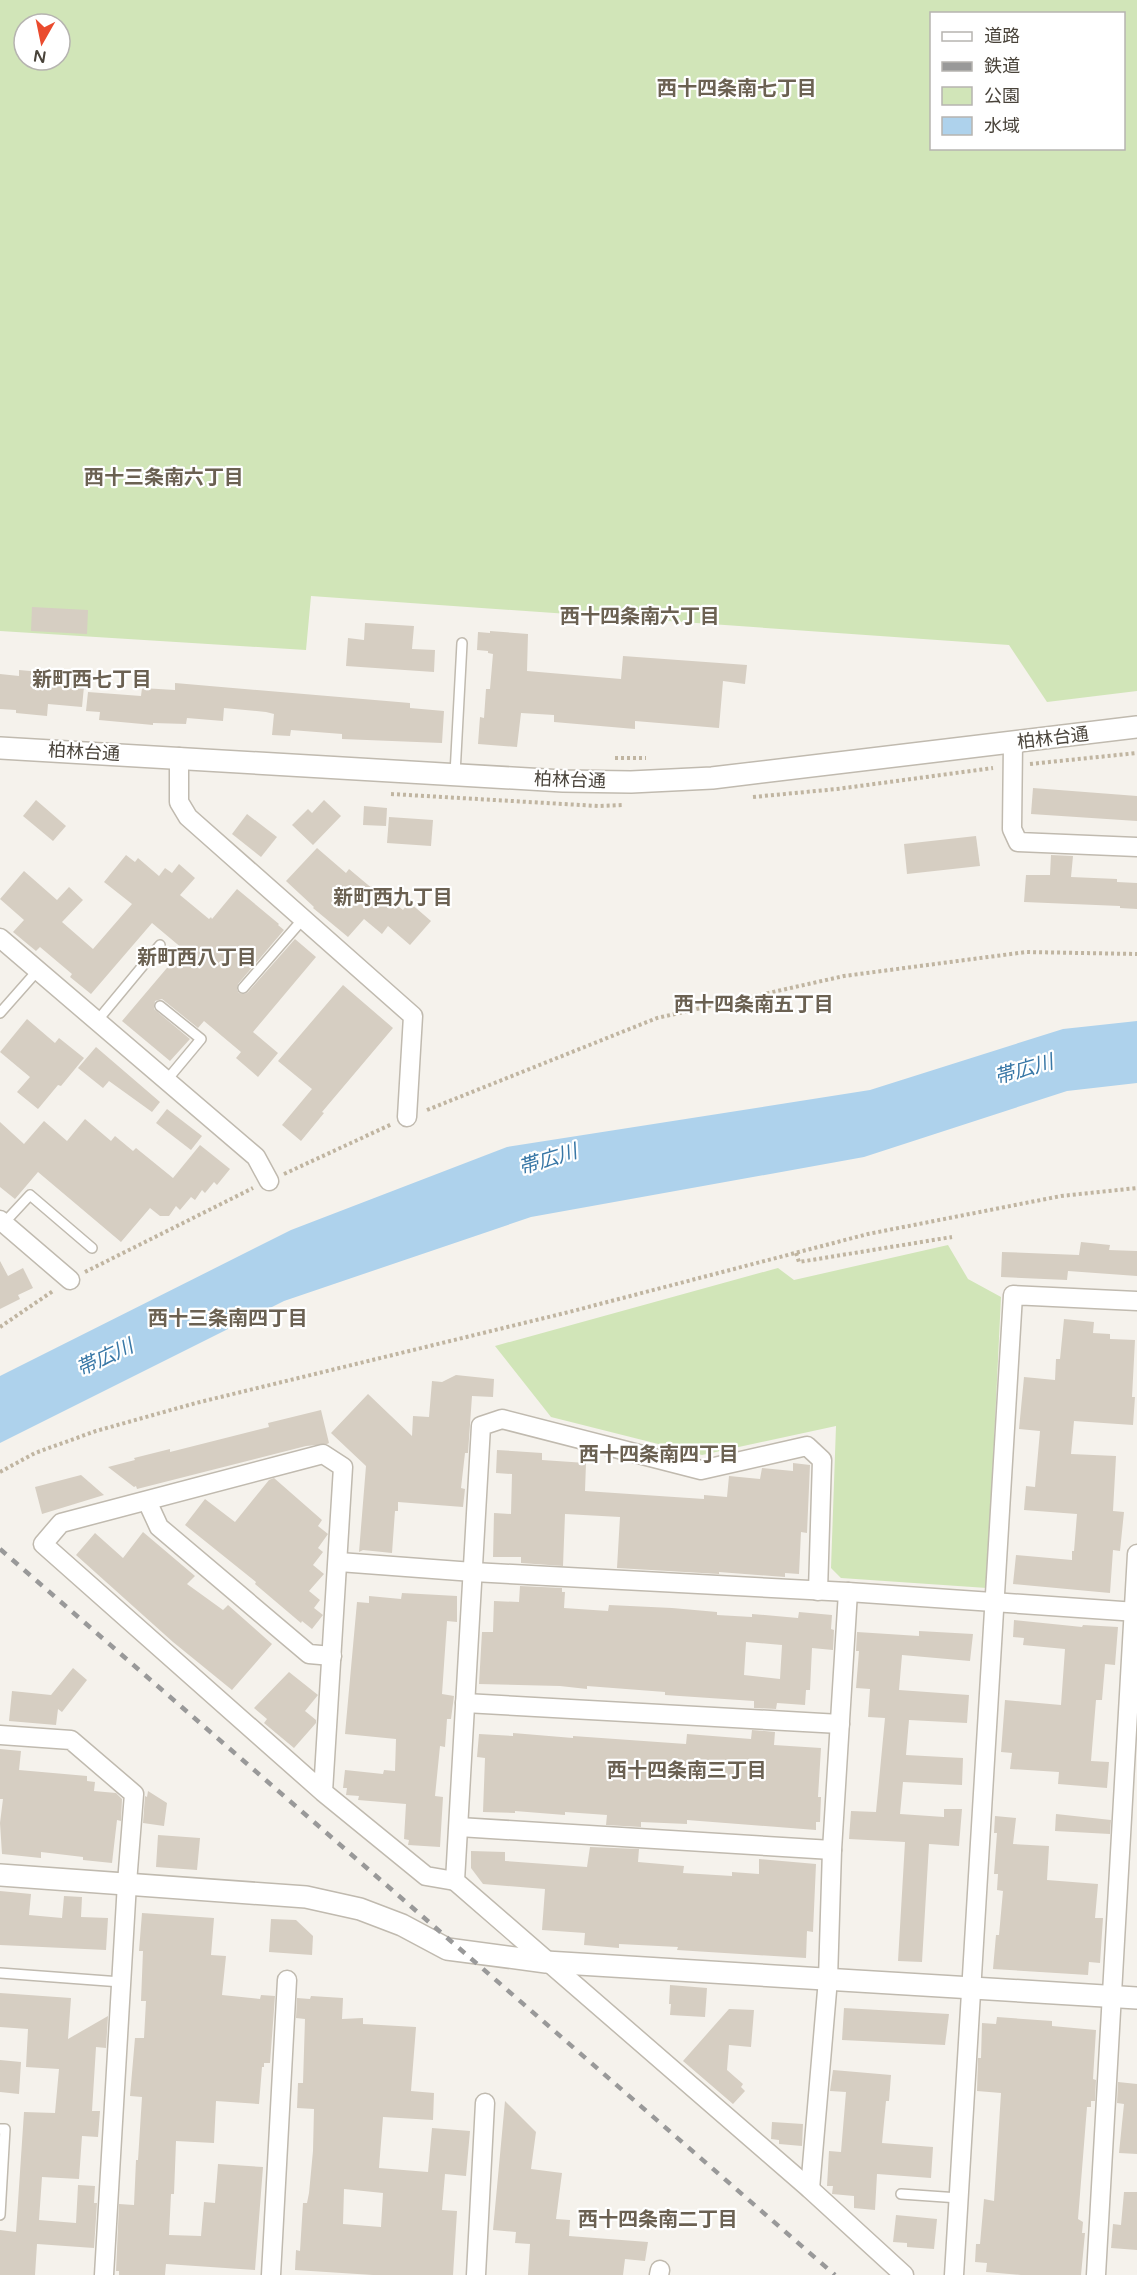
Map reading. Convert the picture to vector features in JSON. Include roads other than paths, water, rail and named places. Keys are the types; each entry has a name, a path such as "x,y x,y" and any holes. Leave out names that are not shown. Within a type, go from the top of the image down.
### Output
{"street":[{"name":"柏林台通","path":"0,748 608,782 712,778 1137,727"},
{"path":"1013,743 1012,829 1018,842 1137,848"},
{"path":"179,757 179,802 188,817 413,1016 407,1117"},
{"path":"0,938 256,1158 269,1181"},
{"path":"2,1222 70,1280"},
{"path":"954,2275 1013,1294 1137,1301"},
{"path":"455,1881 481,1426 502,1419 701,1470 807,1446 822,1460 818,1591"},
{"path":"323,1792 339,1562 343,1467 323,1454 61,1523 42,1544 323,1792 426,1876 455,1881 810,2189 904,2275"},
{"path":"147,1501 159,1527 309,1654 332,1656"},
{"path":"1096,2275 1112,1997 1129,1869 1137,1554"},
{"path":"339,1562 473,1572 848,1592 1135,1612"},
{"path":"810,2189 828,1979 832,1850 848,1592"},
{"path":"465,1703 840,1724"},
{"path":"0,1735 71,1740 134,1794 104,2275"},
{"path":"459,1827 832,1850"},
{"path":"0,1875 306,1897 360,1909 402,1925 447,1949 546,1962 1137,1998"},
{"path":"271,2275 287,1980"},
{"path":"476,2275 485,2103"}],"lane":[{"path":"455,774 462,643"},
{"path":"243,988 303,919"},
{"path":"97,1021 160,945"},
{"path":"0,1013 38,970"},
{"path":"160,1006 201,1039 166,1081"},
{"path":"2,1222 30,1195 93,1248"},
{"path":"0,1973 121,1982"},
{"path":"0,2129 6,2129 0,2215"},
{"path":"901,2194 958,2198"}],"water":[{"name":"帯広川","path":"1137,1021 1137,1083 1067,1091 864,1157 531,1217 284,1301 0,1443 0,1376 291,1230 507,1147 870,1090 1063,1029"}],"railway":[{"path":"0,1549 835,2275"}],"district":[{"name":"西十四条南七丁目","path":"737,89"},
{"name":"西十三条南六丁目","path":"164,478"},
{"name":"西十四条南六丁目","path":"640,617"},
{"name":"新町西七丁目","path":"92,680"},
{"name":"新町西九丁目","path":"393,898"},
{"name":"新町西八丁目","path":"197,958"},
{"name":"西十四条南五丁目","path":"754,1005"},
{"name":"西十三条南四丁目","path":"228,1319"},
{"name":"西十四条南四丁目","path":"659,1455"},
{"name":"西十四条南三丁目","path":"687,1771"},
{"name":"西十四条南二丁目","path":"658,2220"}]}
